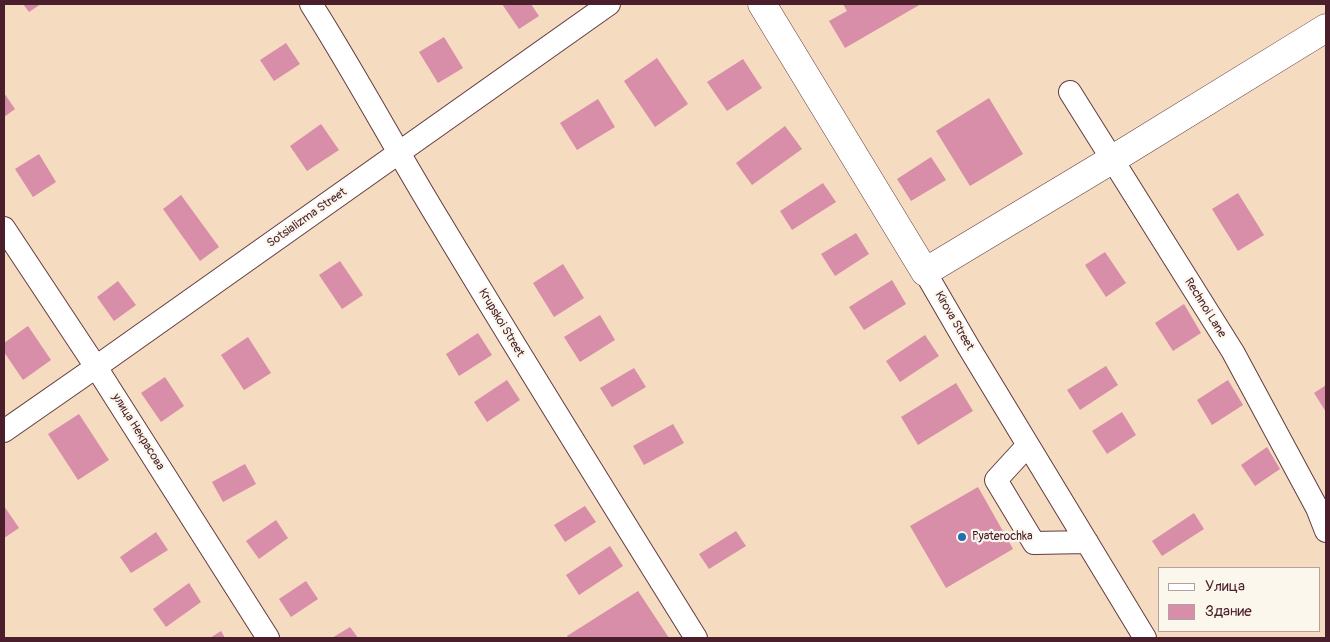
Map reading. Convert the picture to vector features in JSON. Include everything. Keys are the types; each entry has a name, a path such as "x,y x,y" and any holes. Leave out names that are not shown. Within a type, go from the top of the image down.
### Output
{"main road":[{"name":"Kirova Street","path":"762,4 925,272"},
{"path":"925,272 1326,28"}],"street":[{"name":"Krupskoi Street","path":"311,4 509,337 696,638"},
{"name":"Sotsializma Street","path":"4,431 608,4"},
{"name":"Rechnoi Lane","path":"1070,92 1233,352 1317,508 1326,531"},
{"name":"улица Некрасова","path":"4,228 96,367 268,638"},
{"name":"Kirova Street","path":"925,272 1145,638"},
{"path":"1028,445 996,480 1034,543 1087,542"}],"building":[{"path":"23,4 41,4 29,12"},
{"path":"502,4 531,4 539,16 519,29"},
{"path":"843,4 921,4 845,48 829,21 847,11"},
{"path":"444,37 463,68 438,83 419,52"},
{"path":"286,43 300,64 274,81 260,60"},
{"path":"657,58 688,104 655,127 624,81"},
{"path":"743,59 762,88 727,111 707,82"},
{"path":"4,93 15,109 4,117"},
{"path":"989,98 1023,154 970,186 936,131"},
{"path":"598,99 615,127 577,150 560,123"},
{"path":"321,124 339,150 307,171 290,146"},
{"path":"785,126 802,149 752,185 736,163"},
{"path":"39,154 56,182 33,197 15,169"},
{"path":"931,157 946,180 911,201 897,179"},
{"path":"823,183 836,202 792,230 780,211"},
{"path":"1238,193 1264,235 1238,251 1212,209"},
{"path":"181,195 219,247 200,261 163,209"},
{"path":"856,233 869,254 835,276 821,254"},
{"path":"1105,252 1126,283 1106,297 1085,265"},
{"path":"340,261 363,295 342,309 319,275"},
{"path":"563,264 584,298 554,317 533,283"},
{"path":"892,280 906,304 864,330 849,307"},
{"path":"118,281 136,305 114,321 97,297"},
{"path":"1184,304 1201,333 1173,351 1155,323"},
{"path":"600,315 615,340 580,362 564,337"},
{"path":"28,326 51,360 23,380 4,352 4,343"},
{"path":"478,333 492,355 459,376 446,354"},
{"path":"925,335 939,356 900,382 886,361"},
{"path":"248,337 271,373 244,390 221,355"},
{"path":"1106,366 1118,385 1080,410 1067,390"},
{"path":"634,368 646,387 612,407 600,388"},
{"path":"165,377 184,406 161,422 141,393"},
{"path":"507,380 520,400 487,422 474,402"},
{"path":"1228,380 1243,405 1212,425 1197,400"},
{"path":"956,383 973,411 918,445 901,417"},
{"path":"1326,385 1326,412 1314,393"},
{"path":"1122,412 1136,435 1107,454 1092,431"},
{"path":"79,414 109,460 78,480 48,434"},
{"path":"673,424 684,443 644,465 633,446"},
{"path":"1267,447 1280,469 1255,486 1241,465"},
{"path":"245,464 256,484 223,502 212,482"},
{"name":"Pyaterochka","path":"978,487 1013,549 946,588 910,526"},
{"path":"4,506 19,528 4,538"},
{"path":"585,506 596,522 565,542 554,525"},
{"path":"1194,513 1204,529 1162,556 1152,541"},
{"path":"276,520 288,538 259,559 246,541"},
{"path":"736,531 746,546 709,569 699,554"},
{"path":"156,532 168,550 131,573 120,557"},
{"path":"610,546 623,566 579,595 566,575"},
{"path":"306,581 318,599 291,617 279,599"},
{"path":"189,583 201,602 166,627 153,609"},
{"path":"638,591 669,638 568,638 567,636"},
{"path":"350,627 358,638 332,638"},
{"path":"221,631 225,638 210,638"}],"place":[{"name":"Pyaterochka","path":"962,537"}]}
